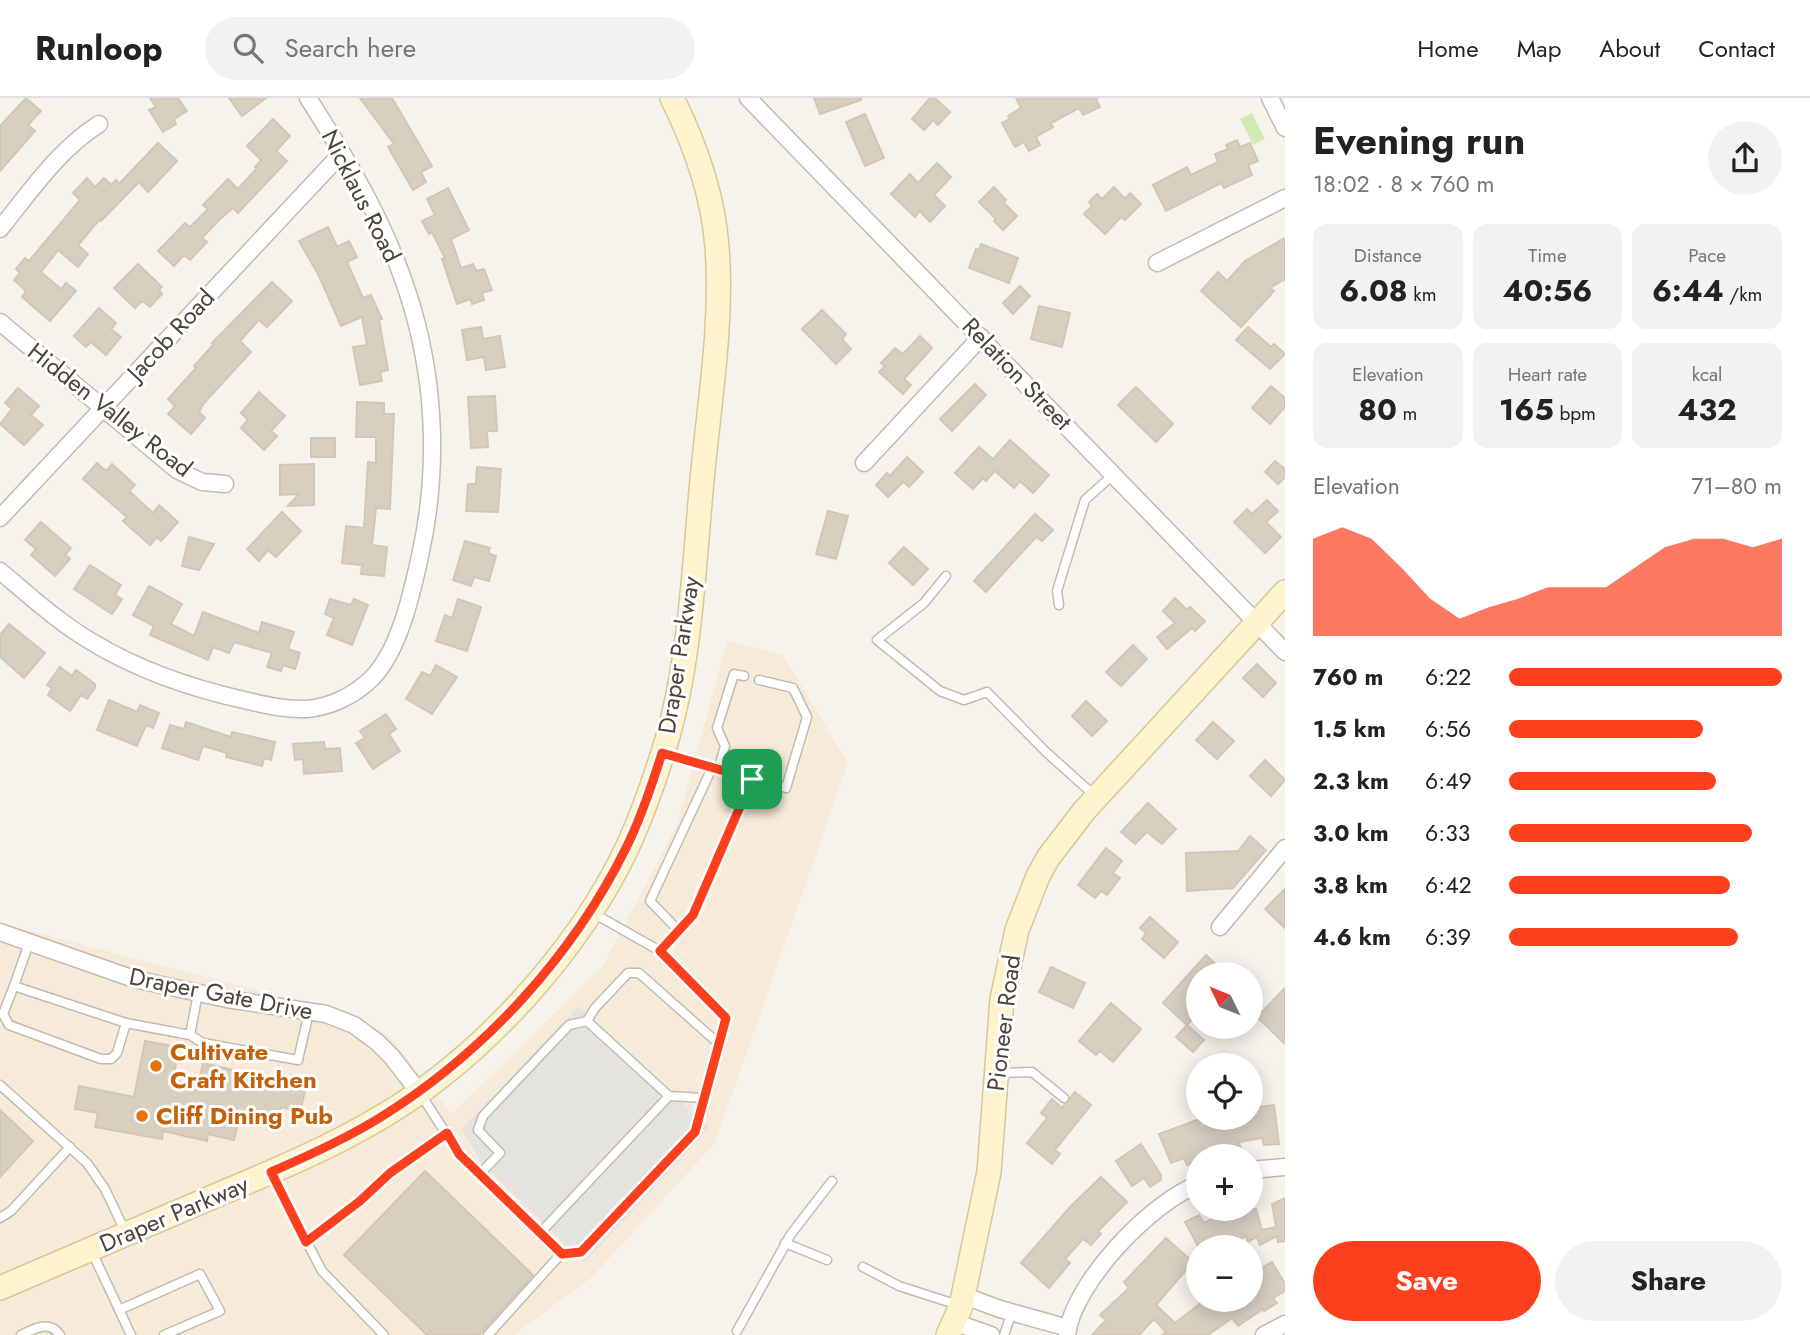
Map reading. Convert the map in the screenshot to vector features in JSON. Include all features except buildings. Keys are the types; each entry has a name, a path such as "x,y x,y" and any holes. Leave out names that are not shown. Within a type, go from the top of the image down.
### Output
{"main road":[{"name":"Draper Parkway","path":"0,1288 271,1172 379,1118 453,1066 518,1003 554,962 591,911 628,845 669,732 684,653 717,322 717,247 705,180 692,142 672,98"},
{"name":"Pioneer Road","path":"956,1315 989,1172 1002,999 1017,930 1048,858 1097,797 1285,592"}],"street":[{"name":"Nicklaus Road","path":"0,571 50,614 90,641 150,672 201,691 282,709 309,709 352,694 374,677 389,653 408,603 424,539 430,500 432,425 428,387 413,311 384,232 362,187 308,98"},
{"name":"Relation Street","path":"748,98 1285,652"},
{"path":"1270,98 1285,128"},
{"path":"0,229 64,152 81,135 99,124"},
{"name":"Jacob Road","path":"0,518 342,153"},
{"path":"1157,263 1285,198"},
{"name":"Hidden Valley Road","path":"0,323 177,470 202,482 225,484"},
{"path":"864,463 981,337"},
{"path":"1220,927 1285,848"},
{"name":"Draper Gate Drive","path":"0,932 134,979 198,993 326,1014 354,1025 392,1057 419,1092"},
{"path":"1263,1169 1285,1167"},
{"path":"956,1315 1012,1312 1068,1332 1083,1294 1133,1230 1151,1212 1186,1190"},
{"path":"956,1315 991,1335"},
{"path":"1264,1335 1285,1324"}],"lane":[{"path":"1059,605 1056,591 1085,500 1114,474"},
{"path":"946,576 924,603 877,640 940,691 964,700 988,692 1046,752 1097,797"},
{"path":"678,930 650,901 724,746 718,728 734,674 744,676"},
{"path":"662,753 786,788 807,717 793,688 759,680"},
{"path":"660,951 693,915 752,779"},
{"path":"488,1335 562,1254 581,1252 695,1132 726,1018 660,951 591,911"},
{"path":"29,943 3,1014 9,1025 101,1059 111,1059 117,1053 126,1023"},
{"path":"480,1174 500,1153 478,1130 482,1116 569,1026 587,1021 595,1008 628,973 639,972 719,1044"},
{"path":"14,986 126,1023 190,1035 203,1043 298,1060 309,1012"},
{"path":"190,1035 198,993"},
{"path":"587,1021 668,1096 705,1098"},
{"path":"996,1073 1032,1072 1064,1098"},
{"path":"0,1085 87,1163 97,1176 126,1234"},
{"path":"419,1092 459,1154 562,1254"},
{"path":"540,1233 668,1096"},
{"path":"306,1242 360,1201 390,1173 447,1133"},
{"path":"0,1218 11,1211 71,1147"},
{"path":"271,1172 322,1271 384,1335"},
{"path":"737,1331 785,1244 832,1181"},
{"path":"785,1244 827,1260"},
{"path":"91,1249 131,1335"},
{"path":"863,1267 956,1315"},
{"path":"119,1310 200,1274 220,1311 164,1335"},
{"path":"1004,1335 1012,1312"},
{"path":"20,1335 48,1325 60,1335"}],"shaded area":[{"path":"727,641 783,655 848,763 715,1143 592,1277 514,1335 0,1335 0,923 317,1006 388,1035 452,1114 602,967 677,825"},
{"path":"579,1006 709,1128 584,1263 480,1161 462,1129"}],"green space":[{"path":"1252,113 1265,139 1253,145 1240,119"}],"place":[{"name":"Cultivate Craft Kitchen","path":"156,1066"},
{"name":"Cliff Dining Pub","path":"142,1116"}],"route":[{"path":"662,753 752,779 693,915 660,951 726,1018 695,1132 581,1252 562,1254 459,1154 447,1133 404,1162 360,1201 306,1242 271,1172 343,1138 419,1092 453,1066 518,1003 554,962 591,911 628,845 662,753"}]}
